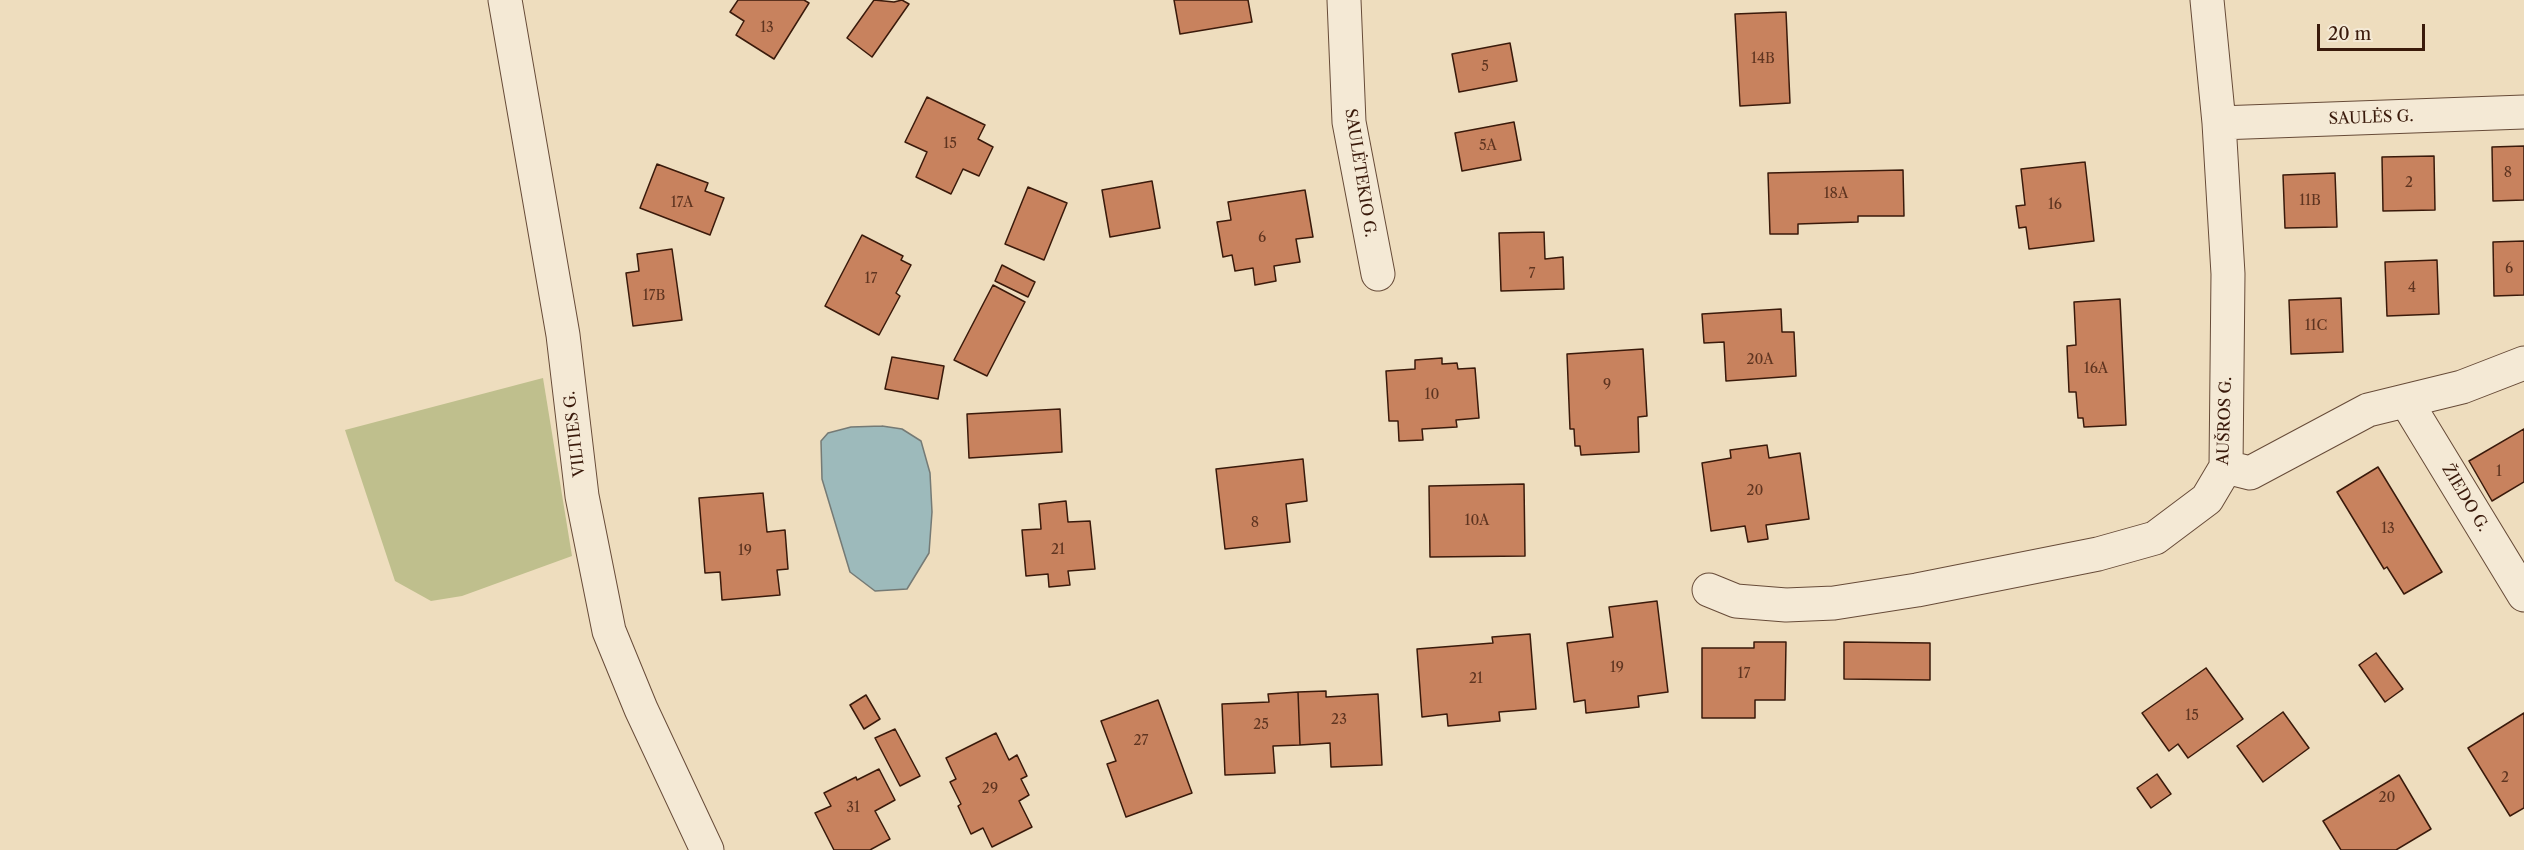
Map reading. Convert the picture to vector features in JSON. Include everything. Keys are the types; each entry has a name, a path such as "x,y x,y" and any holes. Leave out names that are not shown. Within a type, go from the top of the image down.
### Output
{"street":[{"name":"VILTIES G.","path":"506,0 563,335 582,496 609,631 641,709 707,850"},
{"name":"SAULĖTEKIO G.","path":"1344,0 1349,122 1378,274"},
{"name":"AUŠROS G.","path":"1709,590 1736,601 1786,605 1834,603 1917,590 2098,554 2155,538 2207,500 2226,467 2228,274 2219,123 2207,0"},
{"name":"SAULĖS G.","path":"2219,123 2524,112"},
{"path":"2226,467 2250,473 2368,411 2462,387 2524,363"},
{"name":"ŽIEDO G.","path":"2406,401 2524,595"}],"green space":[{"path":"543,378 572,556 462,596 431,601 395,581 345,430"}],"water":[{"path":"882,426 902,429 921,441 930,473 932,512 929,553 907,589 875,591 850,572 822,479 821,441 828,433 851,427"}],"building":[{"path":"738,0 804,0 809,3 774,59 736,35 744,21 730,12"},
{"path":"874,0 894,2 902,0 909,4 872,57 847,38"},
{"path":"1174,0 1248,0 1252,22 1180,34"},
{"path":"1786,12 1790,103 1740,106 1735,14"},
{"path":"1510,43 1517,81 1459,92 1452,54"},
{"path":"927,97 985,125 978,139 993,147 979,176 963,169 951,194 916,177 927,152 905,142"},
{"path":"1514,122 1521,160 1462,171 1455,133"},
{"path":"2524,146 2524,200 2493,201 2492,147"},
{"path":"2434,156 2435,210 2383,211 2382,157"},
{"path":"2085,162 2094,241 2029,249 2026,227 2019,228 2016,206 2025,205 2021,169"},
{"path":"657,164 708,183 705,191 724,198 710,235 640,208"},
{"path":"1903,170 1904,216 1858,216 1858,222 1798,224 1798,234 1770,234 1768,173"},
{"path":"2335,173 2337,227 2285,228 2283,175"},
{"path":"1152,181 1160,228 1110,237 1102,190"},
{"path":"1028,187 1067,203 1044,260 1005,244"},
{"path":"1305,190 1313,237 1296,239 1300,262 1274,266 1276,281 1255,285 1253,268 1235,271 1232,255 1223,257 1217,222 1231,220 1228,202"},
{"path":"1544,232 1545,259 1563,257 1564,289 1501,291 1499,233"},
{"path":"862,235 903,256 901,260 911,265 896,293 900,296 879,335 825,306"},
{"path":"2524,241 2524,295 2494,296 2493,242"},
{"path":"672,249 682,320 633,326 626,273 639,271 637,254"},
{"path":"2437,260 2439,314 2387,316 2385,262"},
{"path":"1002,265 1035,282 1028,297 995,281"},
{"path":"993,285 1025,302 987,376 954,360"},
{"path":"2341,298 2343,352 2291,354 2289,300"},
{"path":"2120,299 2126,425 2084,427 2083,418 2078,418 2076,392 2069,392 2067,346 2076,345 2074,302"},
{"path":"1781,309 1782,332 1794,332 1796,376 1726,381 1724,342 1704,343 1702,314"},
{"path":"1643,349 1647,416 1638,417 1639,452 1581,455 1580,446 1575,446 1574,429 1570,429 1567,354"},
{"path":"892,357 944,366 938,399 885,389"},
{"path":"1442,358 1442,364 1457,363 1458,369 1475,368 1479,418 1456,420 1457,427 1422,429 1423,440 1399,441 1398,421 1389,421 1386,371 1415,369 1415,360"},
{"path":"1060,409 1062,452 969,458 967,414"},
{"path":"2524,429 2524,482 2492,501 2469,461"},
{"path":"1767,445 1769,458 1800,453 1809,519 1766,525 1768,539 1748,542 1745,526 1711,531 1702,463 1731,458 1730,450"},
{"path":"1303,459 1307,501 1286,504 1290,542 1225,549 1216,469"},
{"path":"2378,467 2442,572 2404,594 2387,567 2384,569 2337,492"},
{"path":"1524,484 1525,556 1430,557 1429,486"},
{"path":"763,493 767,532 785,530 788,569 777,570 780,595 722,600 720,572 705,573 699,498"},
{"path":"1066,501 1068,522 1090,521 1095,569 1068,571 1070,585 1049,587 1048,574 1026,576 1022,530 1041,529 1039,504"},
{"path":"1657,601 1668,692 1638,696 1639,707 1586,713 1585,700 1574,702 1567,643 1613,637 1609,607"},
{"path":"1530,634 1536,709 1499,712 1500,721 1448,726 1447,714 1422,717 1417,649 1493,643 1492,637"},
{"path":"1754,642 1786,642 1785,700 1755,700 1755,718 1702,718 1702,648 1754,648"},
{"path":"1844,642 1930,643 1930,680 1844,679"},
{"path":"2376,653 2403,689 2385,702 2359,665"},
{"path":"2206,668 2243,719 2188,758 2178,744 2169,751 2142,713"},
{"path":"1326,691 1326,697 1378,694 1382,765 1331,767 1330,743 1300,745 1298,692"},
{"path":"1298,692 1300,745 1273,746 1275,773 1225,775 1222,704 1269,702 1268,694"},
{"path":"866,695 880,719 864,729 850,705"},
{"path":"1158,700 1192,793 1126,817 1107,764 1116,761 1101,721"},
{"path":"2283,712 2309,748 2263,782 2237,746"},
{"path":"2524,713 2524,808 2510,816 2468,748"},
{"path":"895,729 920,776 900,786 875,738"},
{"path":"996,733 1009,760 1017,755 1027,776 1021,779 1029,795 1019,801 1032,827 992,847 983,828 971,834 958,806 961,804 950,782 956,779 946,758"},
{"path":"879,769 895,800 875,811 890,839 870,850 834,850 815,813 831,806 824,793 856,777 857,780"},
{"path":"2157,774 2171,794 2151,808 2137,788"},
{"path":"2399,775 2431,829 2396,850 2341,850 2323,821"}]}
